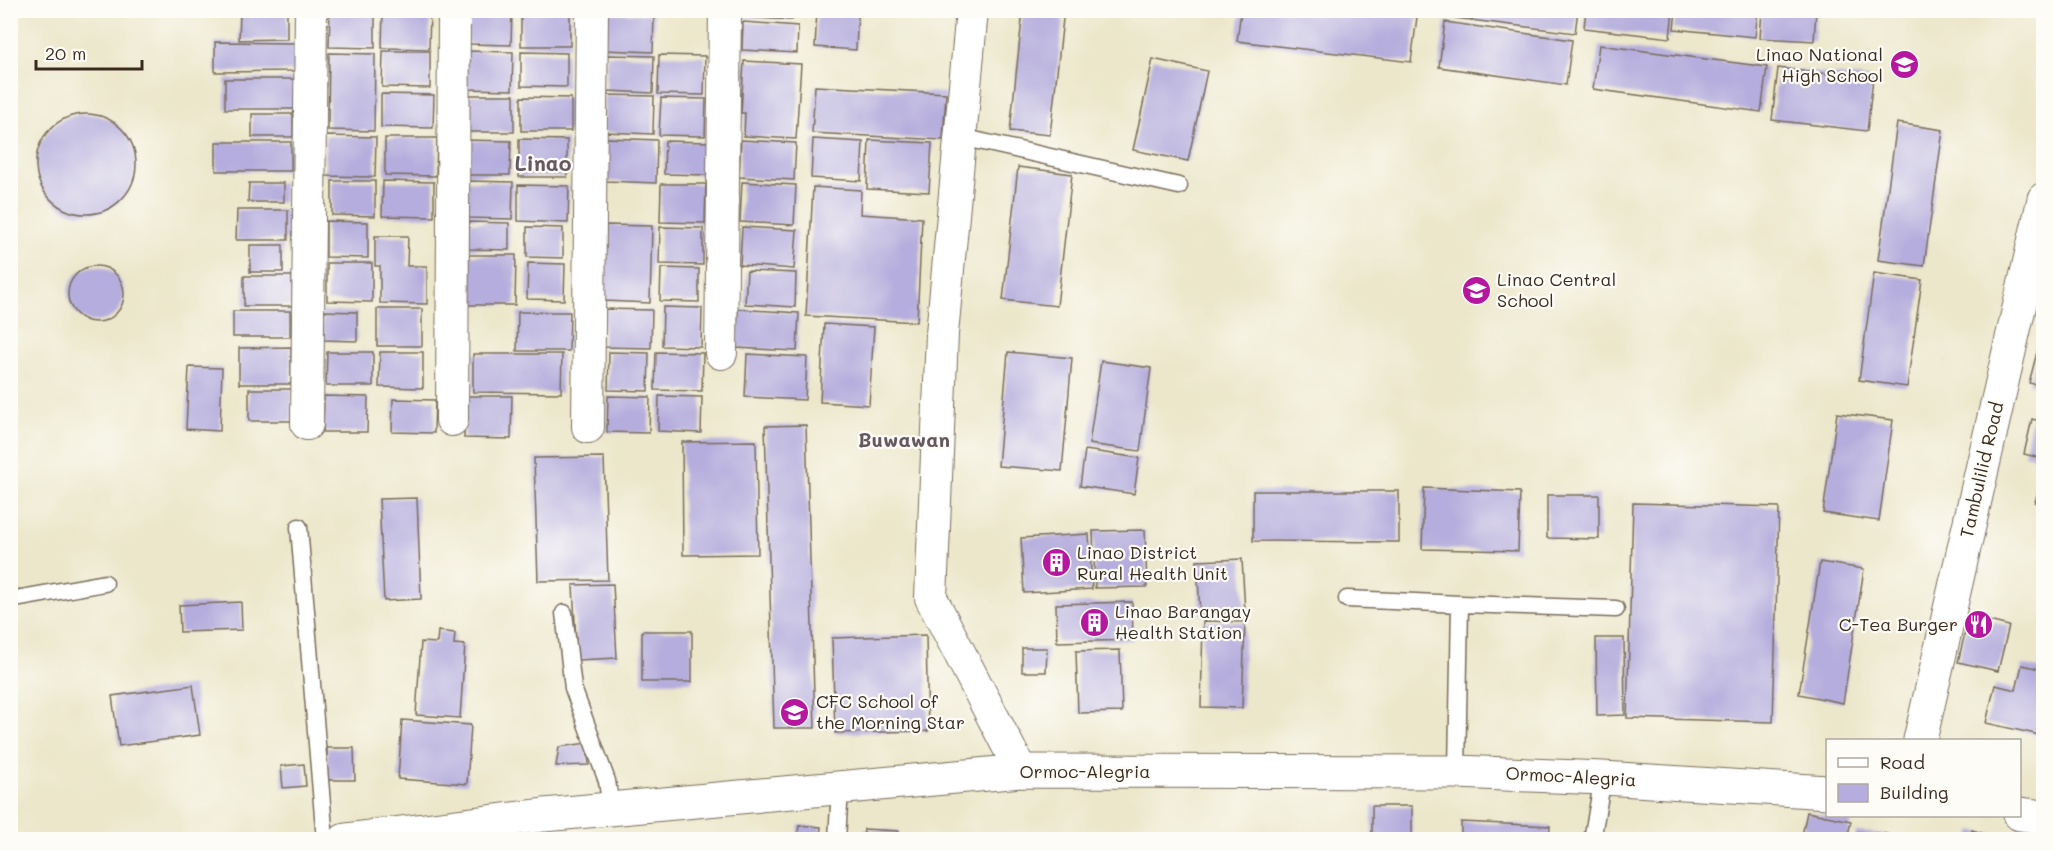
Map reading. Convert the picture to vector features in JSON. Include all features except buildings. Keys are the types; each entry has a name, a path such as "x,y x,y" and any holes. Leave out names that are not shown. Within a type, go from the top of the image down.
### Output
{"street":[{"path":"307,424 311,10"},
{"path":"452,420 454,10"},
{"path":"588,427 592,10"},
{"path":"721,352 725,10"},
{"path":"972,10 942,334 931,597 1021,771"},
{"name":"Tambulilid Road","path":"1920,739 2043,199"},
{"name":"Ormoc-Alegria","path":"345,840 611,808 1021,771 1457,772 1603,778 1826,792"},
{"path":"2021,814 2043,817"}],"lane":[{"path":"961,137 1179,186"},
{"path":"299,527 325,840"},
{"path":"10,600 105,583"},
{"path":"1347,599 1616,609"},
{"path":"1457,772 1460,604"},
{"path":"564,613 573,688 585,729 607,781 611,808"},
{"path":"1592,840 1603,778"},
{"path":"837,840 840,788"}],"place":[{"name":"Linao National High School","path":"1904,65"},
{"name":"Linao Central School","path":"1476,290"},
{"name":"Linao District Rural Health Unit","path":"1056,563"},
{"name":"Linao Barangay Health Station","path":"1094,622"},
{"name":"C-Tea Burger","path":"1979,625"},
{"name":"CFC School of the Morning Star","path":"795,712"}],"district":[{"name":"Linao","path":"543,164"},
{"name":"Buwawan","path":"904,440"}]}
